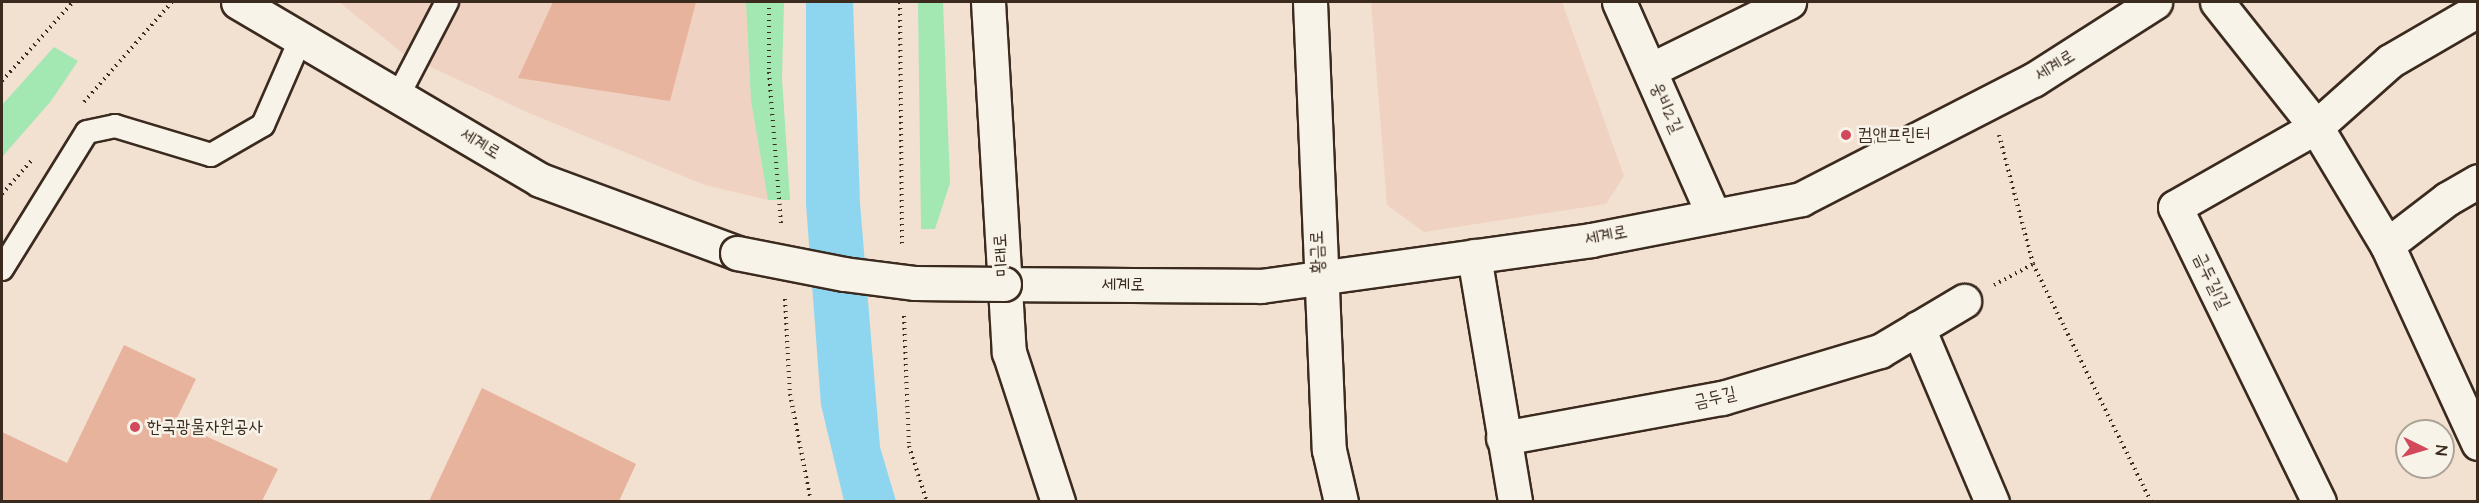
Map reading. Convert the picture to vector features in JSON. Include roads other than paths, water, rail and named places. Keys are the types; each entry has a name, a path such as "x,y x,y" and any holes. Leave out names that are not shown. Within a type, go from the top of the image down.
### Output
{"street":[{"name":"세계로","path":"238,2 540,180 737,253 903,281 1261,286 1591,240 1713,214 1801,199 1990,103 2156,2"},
{"name":"미래로","path":"988,2 1009,352 1058,501"},
{"name":"황금로","path":"1310,2 1319,278 1329,450 1341,501"},
{"name":"웅비2길","path":"1619,2 1713,214"},
{"path":"1650,70 1790,2"},
{"path":"2217,2 2316,128 2387,245 2478,443"},
{"name":"금두길1길","path":"2319,501 2175,207 2316,128 2390,61 2478,10"},
{"path":"2387,245 2447,199 2478,181"},
{"path":"1474,256 1515,501"},
{"name":"금두길","path":"1503,438 1722,398 1880,351 1964,301"},
{"path":"1918,328 1992,501"}],"lane":[{"path":"398,96 447,2"},
{"path":"2,269 87,132 115,126 211,155 263,125 301,38"}],"water":[{"path":"806,2 853,2 860,203 880,447 896,501 844,501 821,405 806,204"}],"place":[{"name":"컴앤프린터","path":"1846,135"},
{"name":"한국광물자원공사","path":"135,427"}]}
